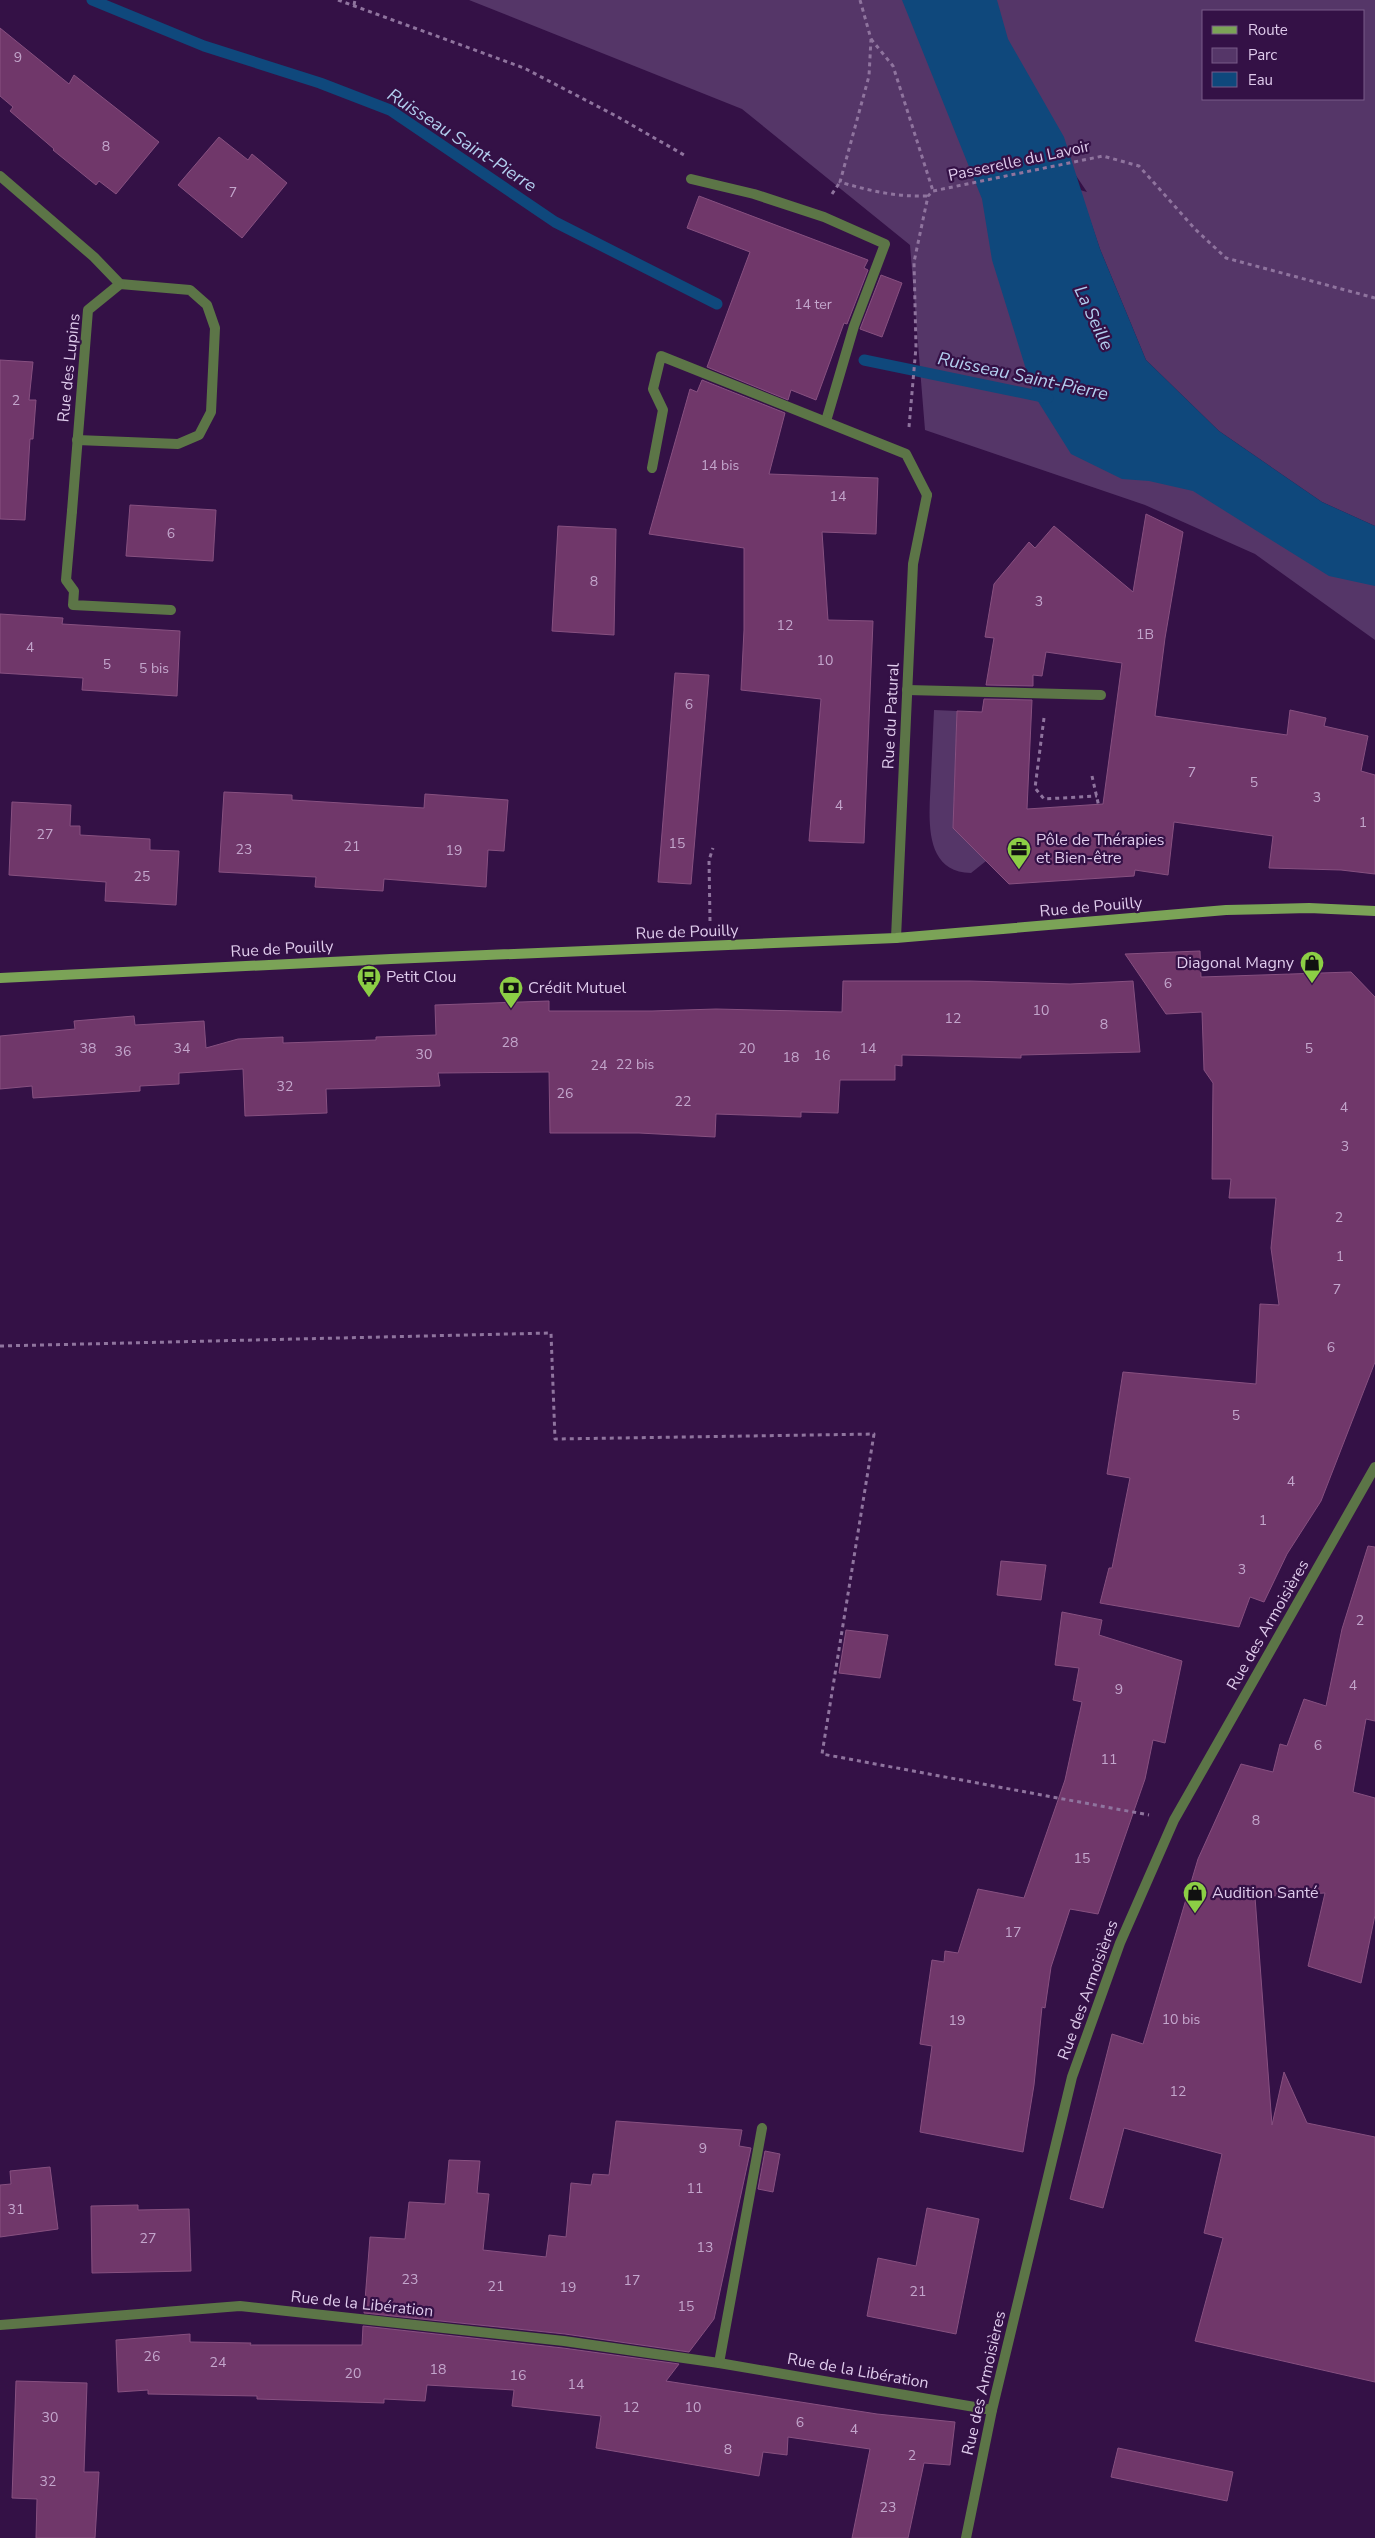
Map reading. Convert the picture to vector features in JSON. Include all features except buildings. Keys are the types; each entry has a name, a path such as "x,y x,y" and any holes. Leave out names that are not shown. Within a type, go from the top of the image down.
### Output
{"main road":[{"name":"Rue de Pouilly","path":"0,978 391,959 896,938 1226,910 1309,908 1375,911"}],"street":[{"path":"0,176 94,257 120,284"},
{"path":"652,468 664,410 653,389 661,356 826,421 854,326 885,244 824,217 754,194 691,179"},
{"name":"Rue des Lupins","path":"77,440 178,444 199,435 211,412 215,328 207,306 190,290 120,284 88,310 77,440 66,580 74,591 73,605 172,610"},
{"name":"Rue du Patural","path":"826,421 906,454 927,495 913,564 896,938"},
{"path":"907,690 1100,694"},
{"name":"Rue des Armoisières","path":"966,2538 992,2410 1072,2077 1120,1943 1174,1820 1375,1467"},
{"path":"719,2363 762,2128"},
{"name":"Rue de la Libération","path":"0,2325 240,2306 564,2341 719,2363 992,2410"}],"path":[{"path":"338,0 524,68 618,117 685,155"},
{"path":"354,5 355,0"},
{"path":"860,0 870,39 869,76 840,182 881,194 903,197 928,196"},
{"path":"870,39 893,66 933,191 928,196 914,262 916,347 910,393"},
{"name":"Passerelle du Lavoir","path":"933,191 941,191 1103,156 1139,166 1195,229 1226,258 1375,298"},
{"path":"1047,692 1035,788 1044,799 1097,796"},
{"path":"1092,776 1099,807"},
{"path":"710,946 709,860 713,848"},
{"path":"0,1346 552,1333 555,1439 874,1434 822,1754 1174,1820"}],"green space":[{"path":"469,0 907,0 1105,382 1375,583 1375,640 1255,554 1145,505 925,430 910,245 742,109"},
{"path":"958,0 1375,0 1375,526 1322,502 1219,431 1146,360 1100,249 1080,190 1087,192"},
{"path":"934,710 957,711 953,828 986,861 971,873 955,870 943,862 936,851 932,837 930,806"}],"water":[{"name":"La Seille","path":"902,0 997,0 1008,39 1064,137 1100,249 1146,360 1219,431 1322,502 1375,526 1375,586 1329,576 1193,491 1149,481 1122,479 1071,454 1034,395 992,260 982,199"}],"waterway":[{"name":"Ruisseau Saint-Pierre","path":"92,0 204,46 320,83 390,110 555,222 717,304"},
{"name":"Ruisseau Saint-Pierre","path":"864,360 1048,398"}],"place":[{"name":"Pôle de Thérapies et Bien-être","path":"1019,870"},
{"name":"Diagonal Magny","path":"1312,984"},
{"name":"Petit Clou","path":"369,998"},
{"name":"Crédit Mutuel","path":"511,1009"},
{"name":"Audition Santé","path":"1195,1914"}]}
